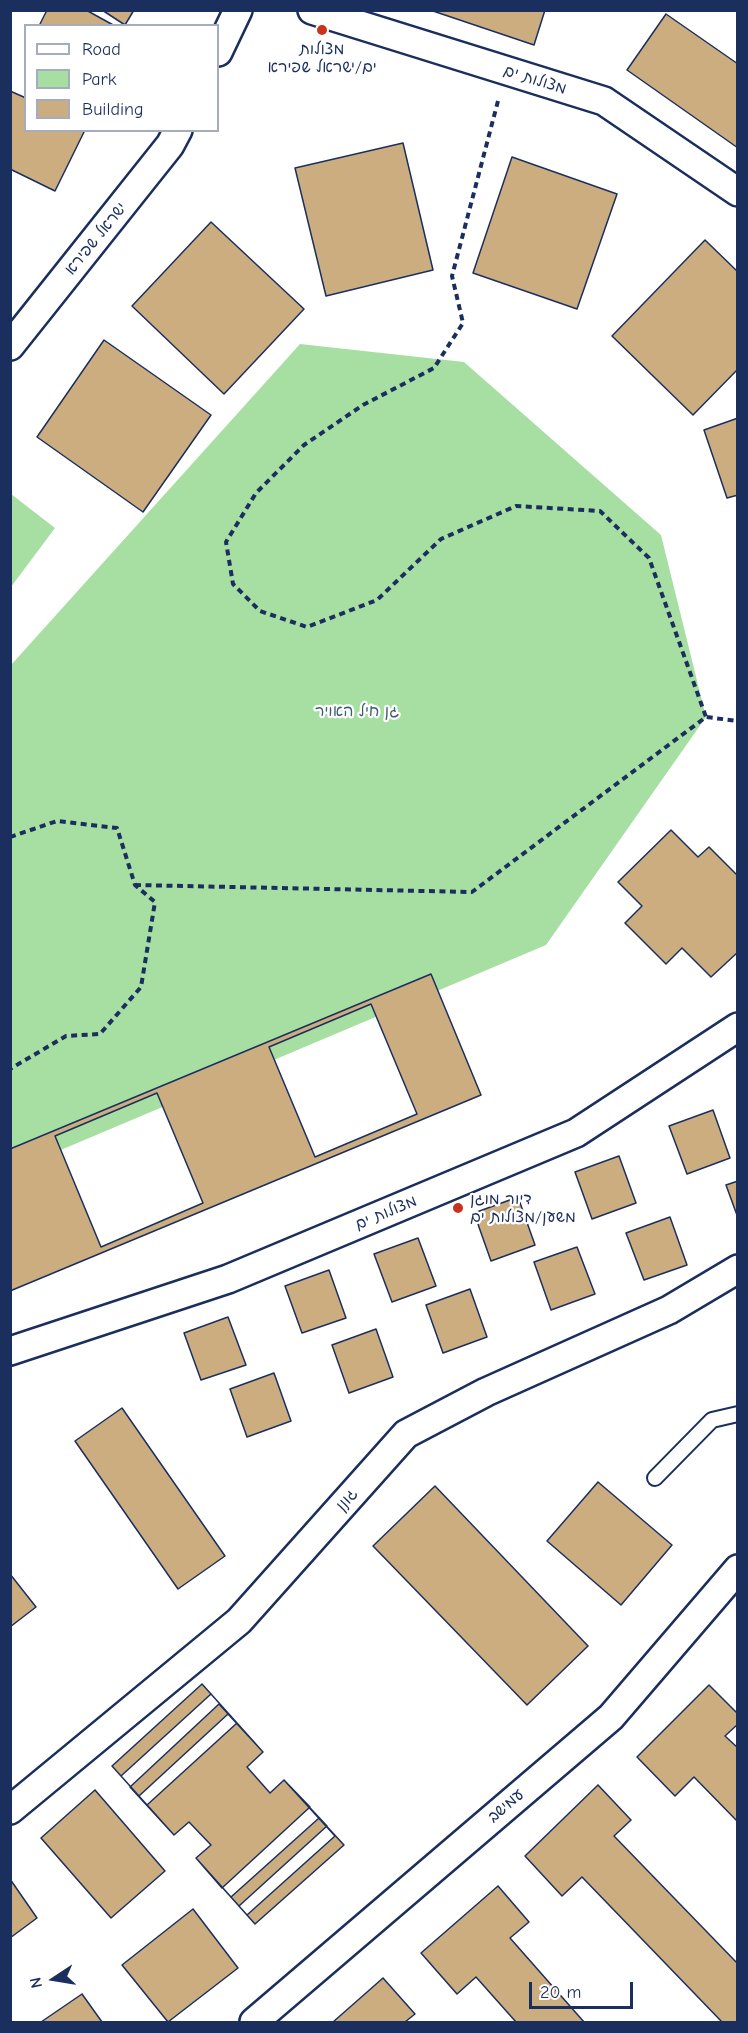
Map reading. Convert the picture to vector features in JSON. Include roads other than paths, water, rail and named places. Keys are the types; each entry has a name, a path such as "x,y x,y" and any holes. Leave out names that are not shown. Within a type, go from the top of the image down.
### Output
{"street":[{"path":"219,50 238,10"},
{"name":"מצולות ים","path":"312,10 604,101 738,192"},
{"name":"ישראל שפירא","path":"10,346 170,145 177,132"},
{"name":"מצולות ים","path":"10,1351 228,1279 576,1133 738,1027"},
{"name":"גונן","path":"10,1810 239,1622 406,1434 486,1392 669,1310 738,1269"},
{"name":"עמישב","path":"254,2022 610,1717 738,1569"}],"lane":[{"path":"655,1478 712,1420 738,1414"}],"place":[{"name":"מצולות ים/ישראל שפירא","path":"322,30"},
{"name":"דיור מוגן משען/מצולות ים","path":"458,1208"}],"park label":[{"name":"גן חיל האויר","path":"357,711"}]}
